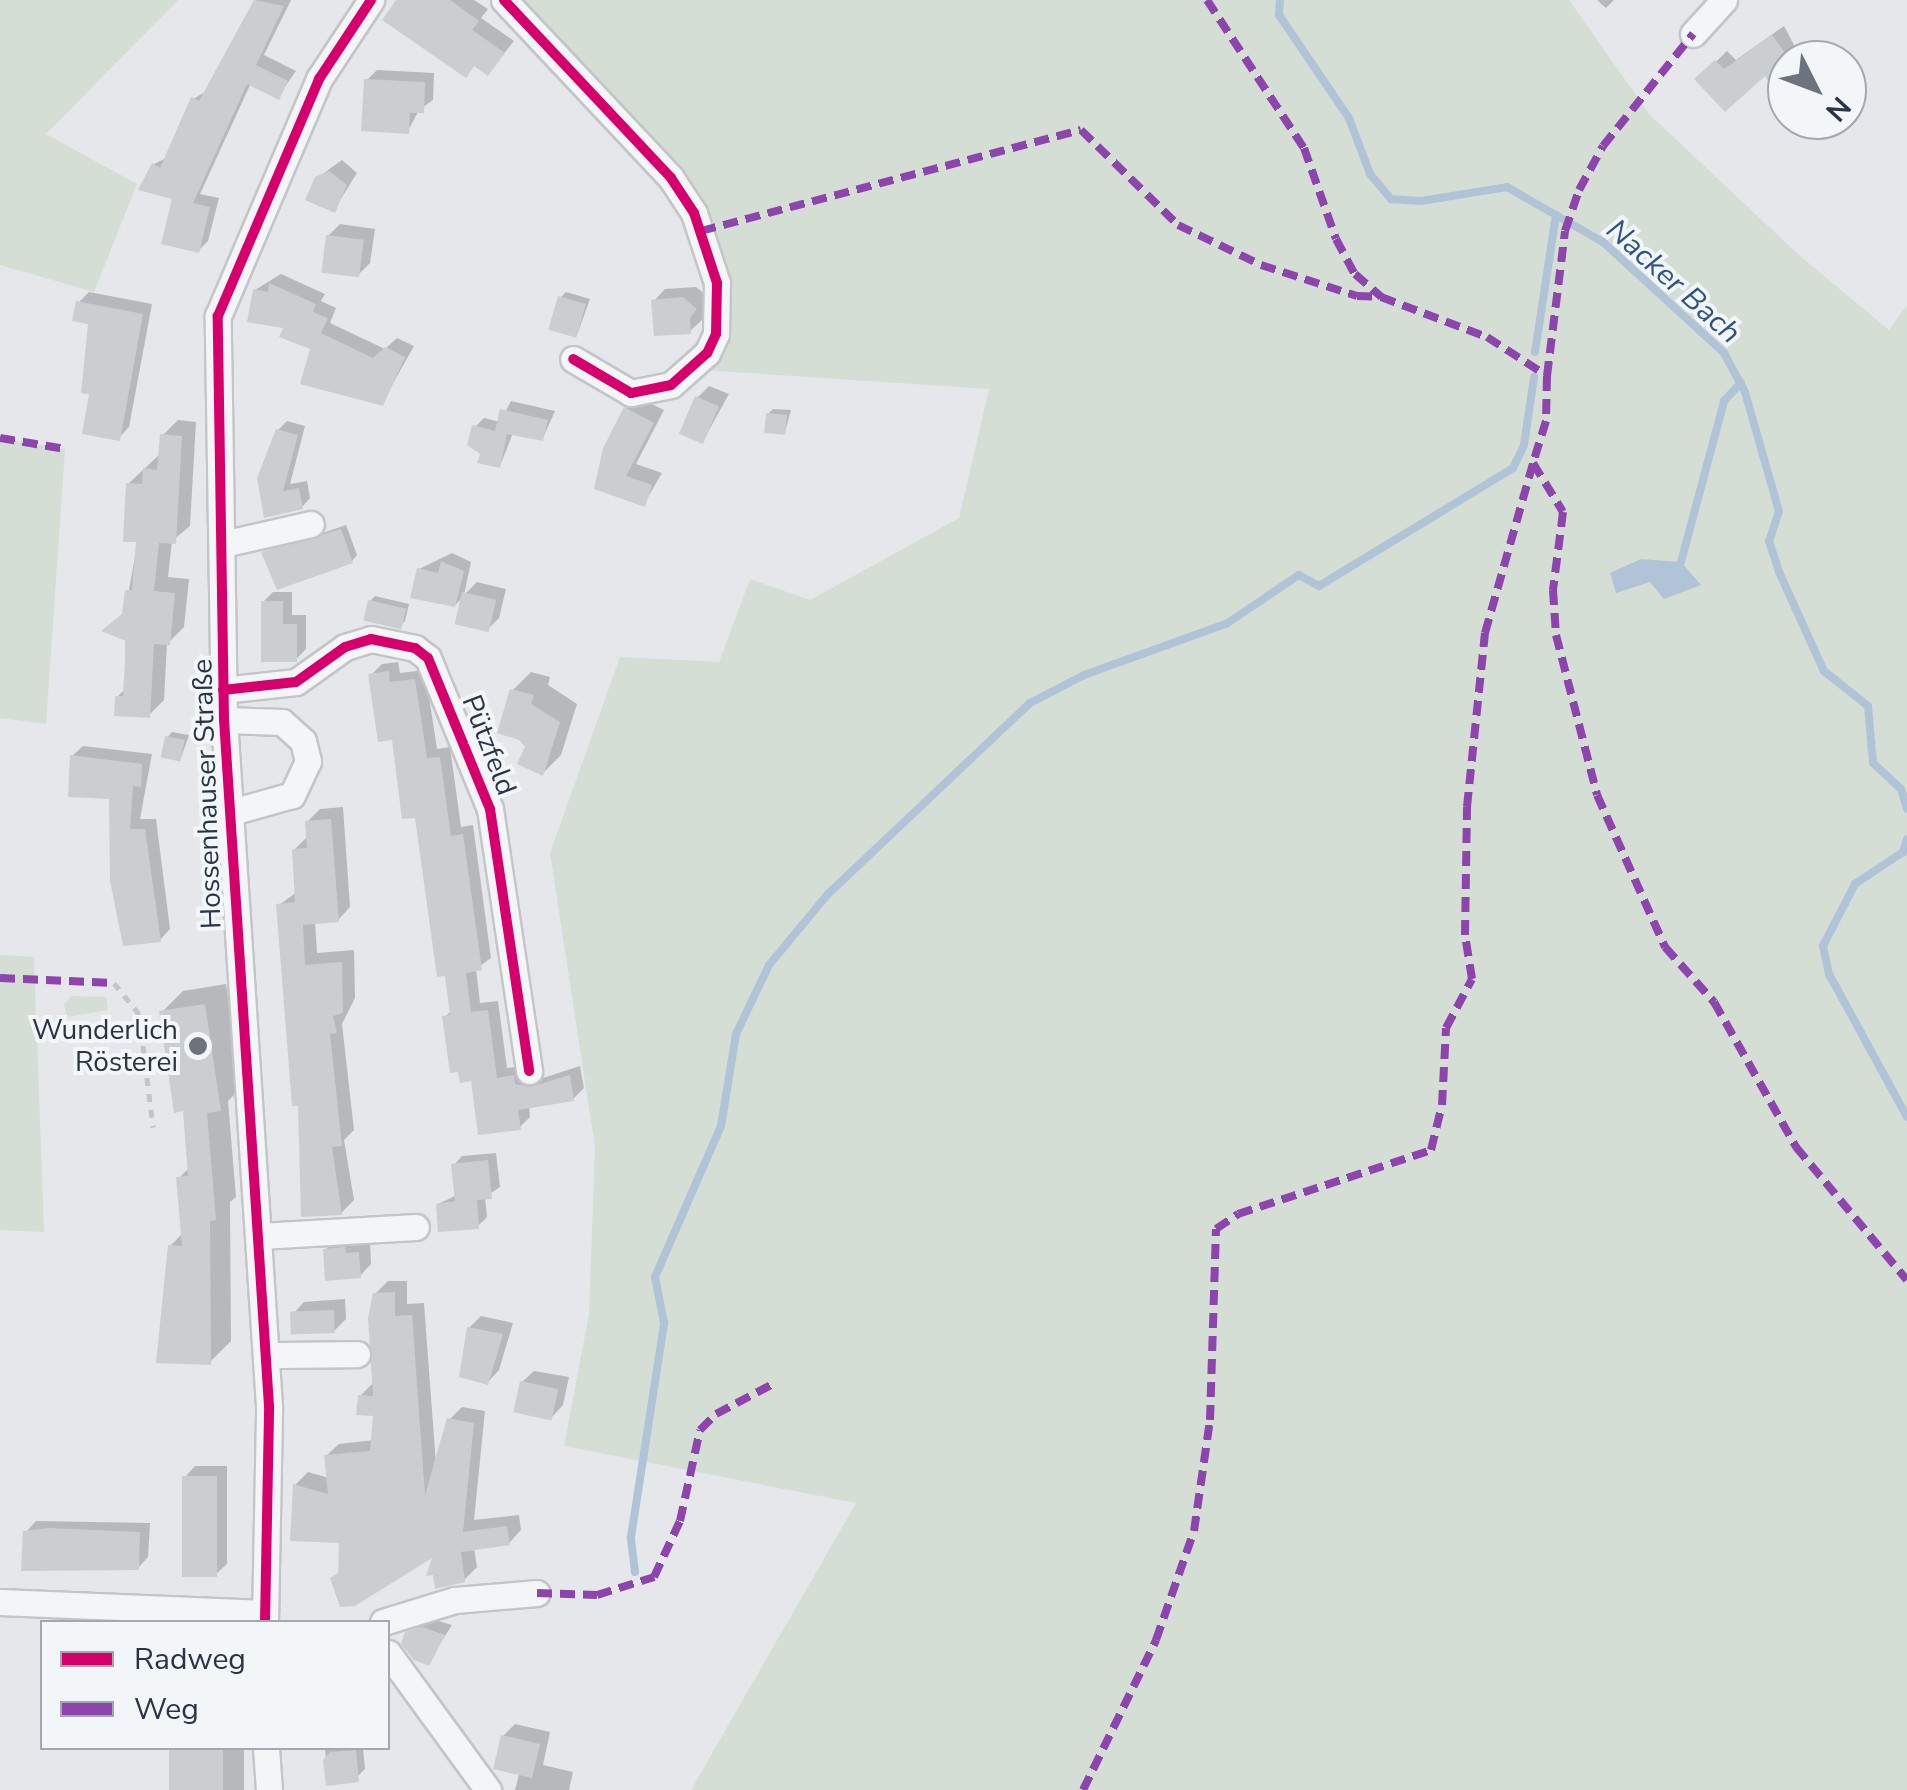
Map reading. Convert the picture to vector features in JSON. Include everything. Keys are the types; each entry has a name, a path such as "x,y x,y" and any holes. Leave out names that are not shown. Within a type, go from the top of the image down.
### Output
{"street":[{"name":"Hossenhauser Straße","path":"0,1602 265,1618 267,1355 228,813 223,690 220,306 319,79 371,0"},
{"path":"504,0 671,178 694,213 717,283 716,334 707,353 671,385 631,393 573,359"},
{"path":"1693,34 1724,0"},
{"path":"223,544 311,524"},
{"name":"Pützfeld","path":"223,690 296,682 346,646 371,639 415,648 428,658 490,809 529,1070"},
{"path":"224,720 282,722 302,740 308,761 292,795 228,813"},
{"path":"260,1236 416,1227"},
{"path":"267,1355 357,1354"},
{"path":"390,1620 455,1600 536,1593"},
{"path":"390,1655 488,1790"},
{"path":"266,1750 269,1790"}],"path":[{"path":"114,983 139,1014 152,1127"}],"shaded area":[{"path":"0,0 178,0 46,134 137,184 94,292 0,265"},
{"path":"523,0 1569,0 1650,115 1800,256 1889,330 1907,305 1907,1790 691,1790 856,1503 564,1446 589,1314 595,1147 550,853 620,657 719,662 750,579 810,600 959,518 989,389 702,370 727,323 681,175"},
{"path":"0,438 65,449 46,724 0,718"},
{"path":"0,955 34,957 44,1232 0,1230"},
{"path":"71,996 106,997 108,1010 67,1017 64,1005"}],"water":[{"path":"1641,559 1681,562 1701,585 1664,599 1650,582 1616,593 1610,573"}],"building":[{"path":"254,0 284,6 256,65 288,81 279,100 247,84 193,203 210,207 199,253 161,244 172,199 138,190 152,163 160,168 191,97 199,101"},
{"path":"396,0 450,0 479,21 472,30 505,53 488,76 474,66 466,78 382,20"},
{"path":"1772,35 1776,40 1767,40 1767,79 1765,76 1725,112 1694,79 1715,60 1724,69"},
{"path":"364,79 425,82 424,113 410,113 409,134 361,131"},
{"path":"329,171 347,185 335,213 305,200 315,177"},
{"path":"326,235 364,240 359,277 321,273"},
{"path":"269,283 316,304 313,312 328,318 321,333 373,358 385,347 405,357 383,406 300,384 310,349 279,337 283,328 247,322 253,289 268,292"},
{"path":"558,296 586,304 576,338 548,330"},
{"path":"683,297 697,309 690,318 691,334 654,336 651,300"},
{"path":"76,301 143,314 120,441 82,434 89,394 81,393 88,324 72,321"},
{"path":"695,396 719,406 703,444 679,434"},
{"path":"624,407 654,423 626,476 652,485 645,507 594,489 603,448"},
{"path":"500,409 548,420 543,441 507,434 500,468 477,463 480,454 467,445 472,425 495,431"},
{"path":"766,413 787,415 785,435 764,433"},
{"path":"276,429 298,435 283,491 299,488 303,509 264,518 257,478"},
{"path":"160,434 182,436 176,544 159,543 154,591 175,593 170,645 154,644 150,718 114,716 115,696 123,696 126,641 101,631 122,614 125,590 132,590 136,542 123,542 126,483 142,484 143,468 157,470"},
{"path":"341,529 353,563 277,590 261,552"},
{"path":"441,561 464,571 455,607 410,598 417,568 438,573"},
{"path":"462,592 496,600 489,632 455,624"},
{"path":"368,600 406,609 401,629 363,620"},
{"path":"261,601 283,601 283,624 297,624 297,662 261,662"},
{"path":"389,671 390,682 415,679 427,758 440,757 451,836 463,834 482,970 466,973 471,1012 488,1010 497,1078 514,1075 515,1084 530,1087 570,1075 574,1101 518,1110 521,1130 478,1135 471,1081 460,1083 458,1072 450,1073 442,1016 450,1015 445,976 437,977 415,818 402,819 392,740 378,742 368,674"},
{"path":"510,689 534,695 531,704 560,722 543,776 517,764 525,747 519,740 497,733"},
{"path":"165,736 185,740 180,761 161,758"},
{"path":"70,755 142,764 141,787 133,786 130,829 145,829 161,942 123,946 110,881 109,799 68,797"},
{"path":"331,819 339,922 303,925 305,965 342,962 343,1013 333,1016 337,1033 330,1034 342,1146 332,1147 342,1215 301,1217 298,1106 292,1106 276,904 295,902 292,849 307,848 305,821"},
{"path":"205,1004 221,1111 207,1113 216,1220 210,1221 211,1365 156,1363 168,1245 182,1246 176,1177 188,1176 183,1111 174,1113 159,1011"},
{"path":"488,1160 492,1199 477,1200 479,1229 438,1232 436,1204 455,1201 451,1164"},
{"path":"345,1247 346,1253 359,1252 361,1278 325,1281 323,1249"},
{"path":"395,1292 395,1316 412,1315 425,1495 447,1418 474,1423 463,1532 507,1526 510,1545 461,1552 465,1582 435,1589 433,1575 426,1576 432,1558 355,1606 340,1607 330,1578 338,1573 339,1543 290,1541 293,1484 328,1494 324,1455 370,1451 373,1416 356,1415 358,1395 373,1396 368,1318 373,1293"},
{"path":"334,1310 335,1333 291,1335 290,1312"},
{"path":"467,1327 503,1334 488,1385 459,1377"},
{"path":"520,1381 558,1389 551,1420 513,1412"},
{"path":"182,1476 217,1476 217,1577 182,1577"},
{"path":"48,1528 140,1532 139,1570 21,1571 23,1531"},
{"path":"422,1627 445,1635 429,1666 414,1660 401,1644 405,1632"},
{"path":"501,1735 540,1744 532,1778 493,1769"},
{"path":"169,1750 223,1750 223,1790 169,1790"},
{"path":"356,1750 359,1782 326,1786 323,1760 330,1752"}],"waterway":[{"name":"Nacker Bach","path":"1280,0 1279,15 1349,118 1370,174 1391,199 1421,201 1507,187 1603,242 1724,353 1745,392 1779,511 1769,541 1779,572 1824,671 1868,706 1873,763 1901,789 1907,809"},
{"path":"1535,352 1556,215"},
{"path":"635,1572 631,1537 664,1323 655,1277 721,1126 736,1034 769,965 828,894 1030,703 1084,675 1226,624 1299,575 1319,586 1513,468 1524,445 1534,377"},
{"path":"1681,562 1724,401 1741,383"},
{"name":"Nacker Bach","path":"1907,839 1903,852 1855,884 1823,946 1829,974 1907,1117"}],"marked path":[{"path":"1207,0 1304,148 1336,239 1355,274 1381,297 1487,337 1547,376 1546,421 1533,463 1563,512 1553,590 1556,635 1597,795 1665,947 1714,1002 1796,1147 1907,1280"},
{"path":"1547,376 1565,231 1579,190 1603,146 1693,34"},
{"path":"701,231 1081,130 1178,225 1261,265 1357,296 1381,297"},
{"path":"0,438 65,449"},
{"path":"1083,1790 1156,1640 1194,1531 1210,1420 1216,1229 1238,1214 1431,1150 1442,1105 1446,1028 1472,979 1465,935 1467,807 1485,633 1533,463"},
{"path":"0,978 114,983"},
{"path":"537,1593 597,1595 654,1577 680,1521 700,1430 716,1414 773,1384"}],"cycle path":[{"path":"265,1620 269,1406 224,720 218,316 319,79 371,0"},
{"path":"504,0 671,178 694,213 717,283 716,334 707,353 671,385 631,393 573,359"},
{"path":"223,690 296,682 345,647 371,639 415,648 428,658 490,809 529,1071"}],"place":[{"name":"Wunderlich Rösterei","path":"198,1046"}]}
